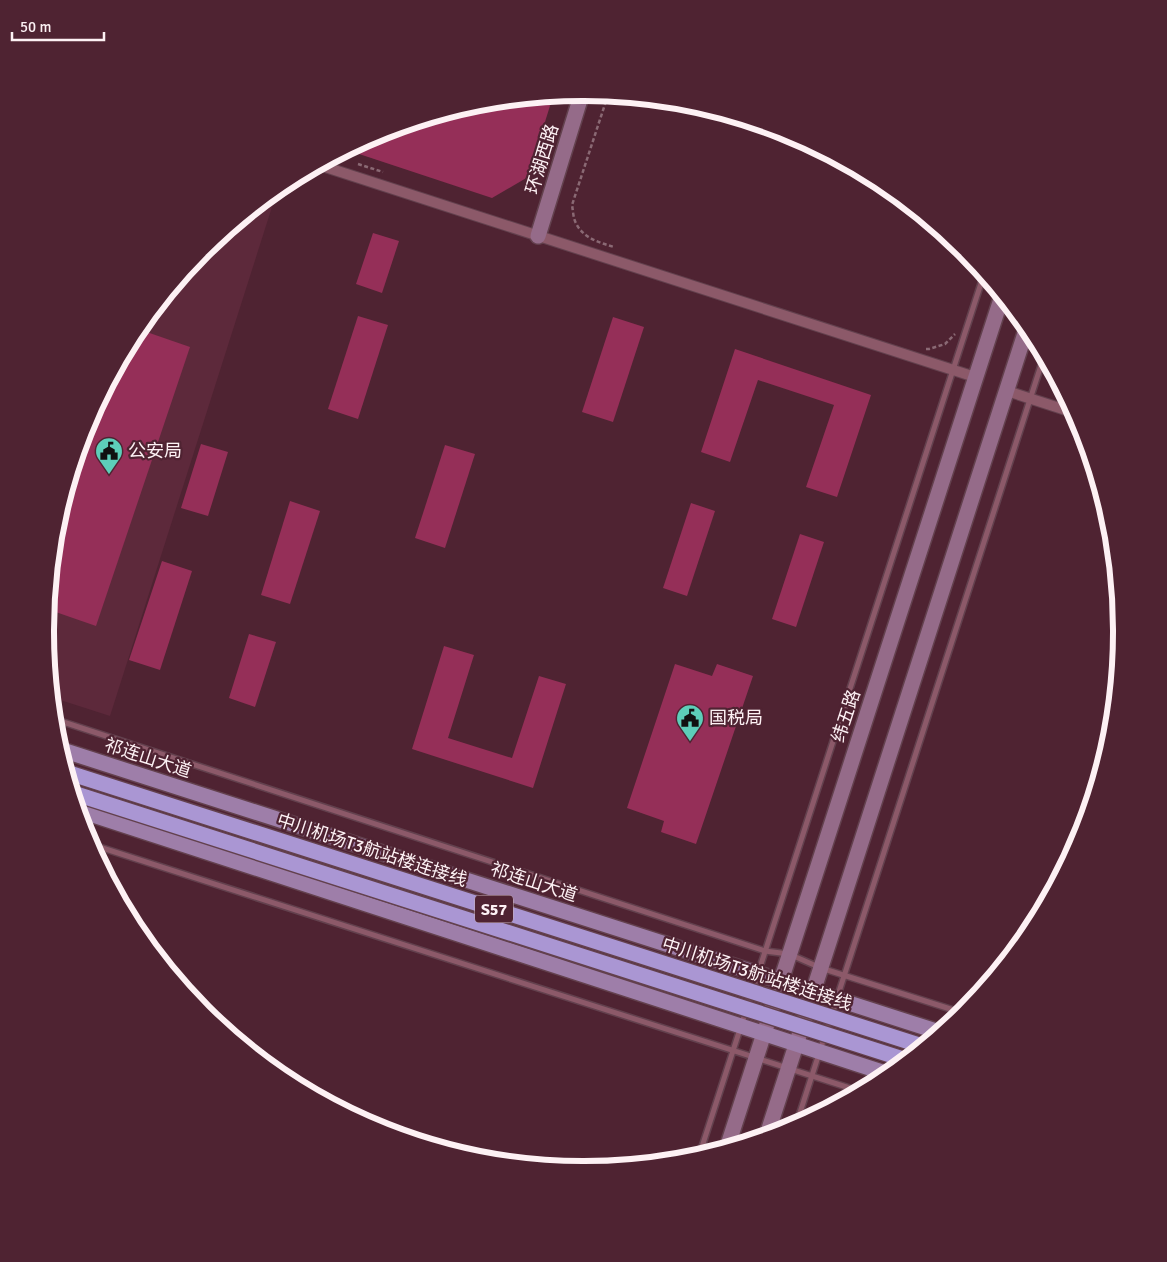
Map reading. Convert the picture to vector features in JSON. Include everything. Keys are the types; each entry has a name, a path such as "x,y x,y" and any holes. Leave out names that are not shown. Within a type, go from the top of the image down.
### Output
{"highway":[{"name":"中川机场T3航站楼连接线","path":"74,775 915,1044"},
{"name":"中川机场T3航站楼连接线","path":"80,796 897,1057"}],"main road":[{"name":"祁连山大道","path":"68,752 932,1030"},
{"path":"86,813 878,1071"}],"street":[{"name":"环湖西路","path":"538,236 579,101"},
{"path":"327,168 975,377"},
{"name":"纬五路","path":"728,1141 1000,303"},
{"path":"771,1126 1024,338"},
{"path":"1006,391 1065,410"}],"lane":[{"path":"702,1148 982,281"},
{"path":"800,1114 1041,365"},
{"path":"62,722 765,951 789,954 821,968 954,1009"},
{"path":"100,847 850,1089"}],"path":[{"path":"606,102 572,205 574,220 581,230 592,240 620,249"},
{"path":"358,164 383,172"},
{"path":"922,348 928,349 945,344 958,330"}],"shaded area":[{"path":"274,202 110,716 58,699 54,631 58,562 72,494 82,461 108,397 143,337 163,309 209,256 234,233"}],"building":[{"path":"551,102 528,177 492,198 356,153 413,129 446,119 480,111"},
{"path":"373,233 399,241 382,293 356,284"},
{"path":"358,316 388,325 358,419 328,409"},
{"path":"613,317 644,327 613,422 582,412"},
{"name":"公安局","path":"147,332 190,347 96,626 55,612 58,562 72,494 94,428 108,397"},
{"path":"735,349 871,395 837,497 806,487 834,405 758,380 730,462 701,452"},
{"path":"201,444 228,452 208,516 181,508"},
{"path":"445,445 475,454 445,548 415,538"},
{"path":"290,501 320,511 290,604 261,595"},
{"path":"691,503 715,511 687,596 663,588"},
{"path":"800,534 824,542 796,627 772,619"},
{"path":"162,561 192,571 160,670 129,660"},
{"path":"249,634 276,642 255,707 229,698"},
{"path":"444,646 474,655 448,738 512,758 539,676 566,684 533,788 412,749"},
{"name":"国税局","path":"675,664 712,676 717,664 753,676 696,844 661,832 664,821 627,808"}],"place":[{"name":"公安局","path":"109,475"},
{"name":"国税局","path":"690,742"}]}
